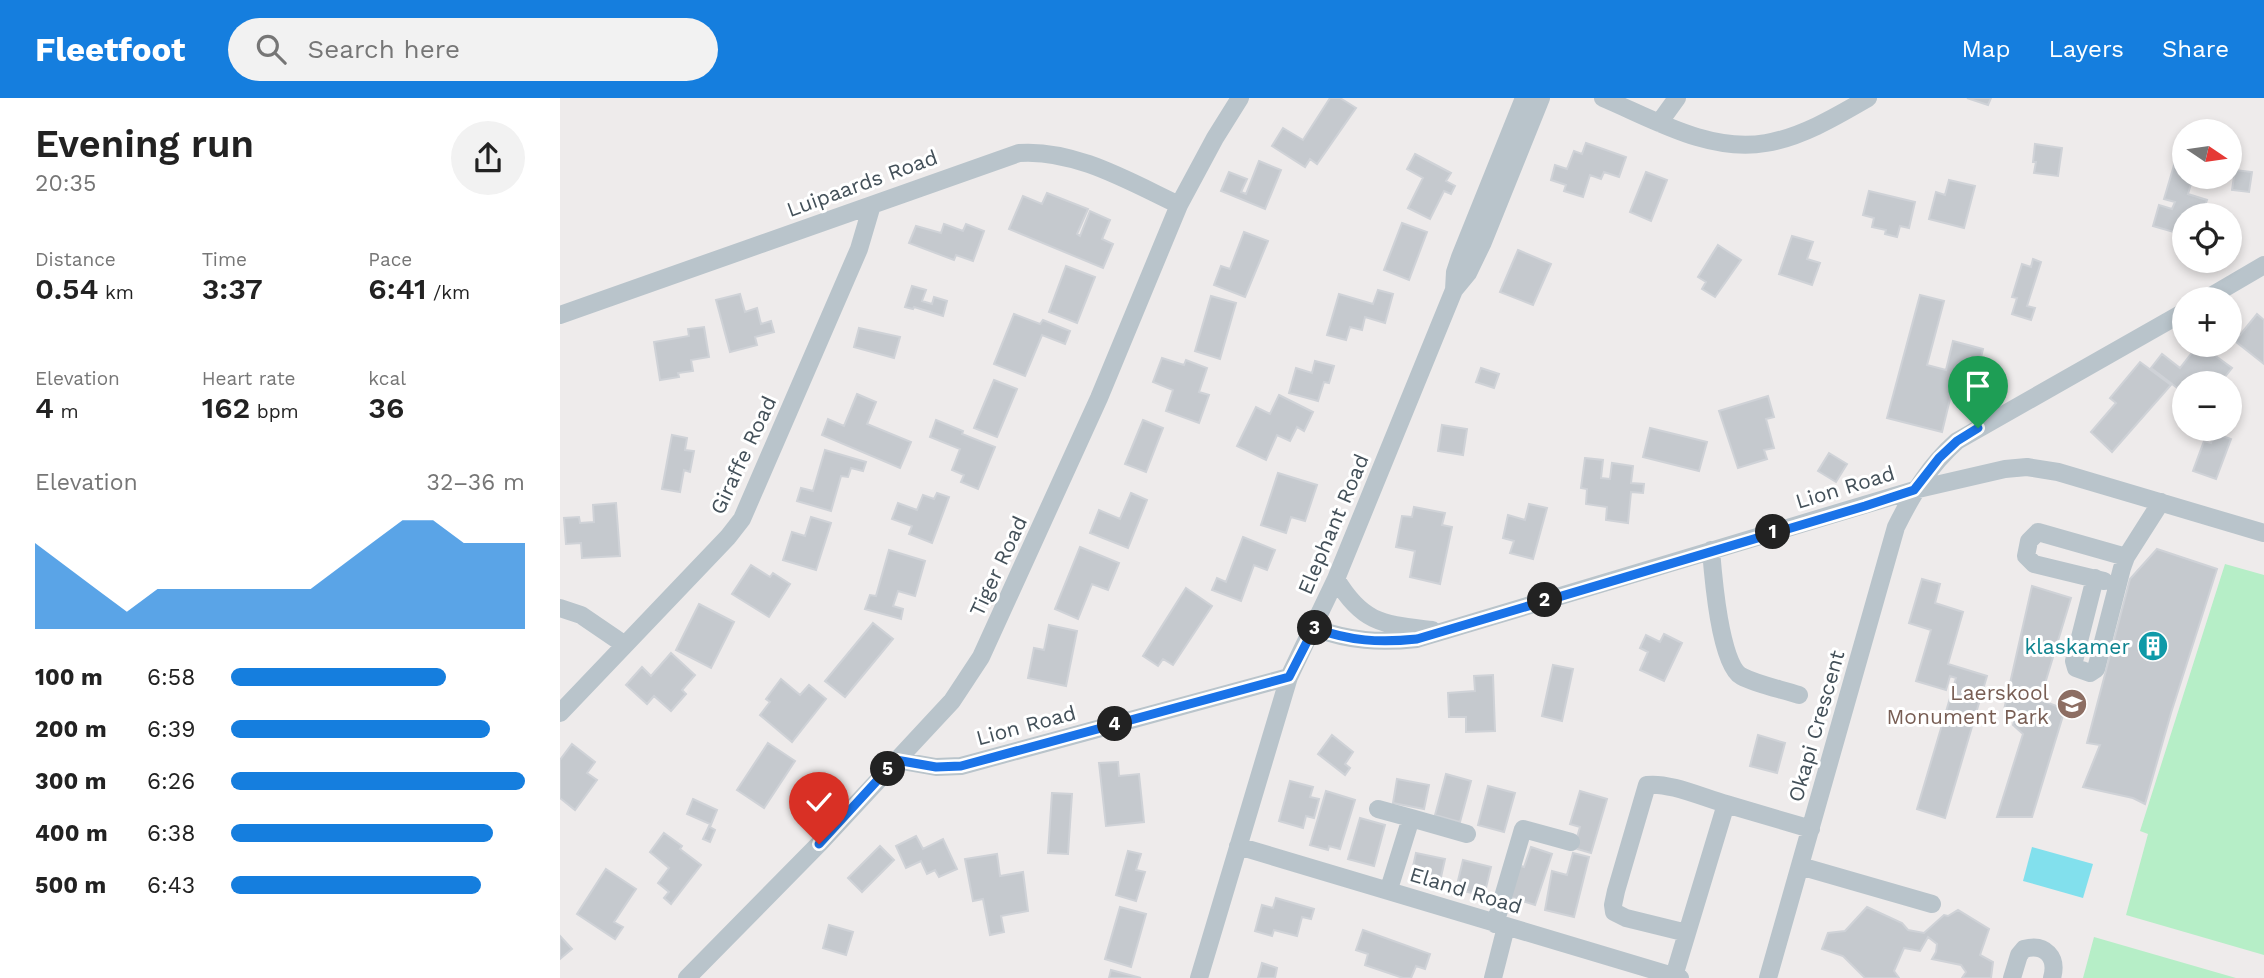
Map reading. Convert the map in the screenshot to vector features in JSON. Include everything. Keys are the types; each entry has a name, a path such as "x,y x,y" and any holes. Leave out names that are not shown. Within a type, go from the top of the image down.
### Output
{"street":[{"name":"Tiger Road","path":"698,974 956,696 981,657 1099,398 1179,205 1240,98"},
{"name":"Elephant Road","path":"1476,239 1524,98"},
{"name":"Elephant Road","path":"1199,978 1289,677 1336,579 1454,290 1455,272 1476,239 1541,98"},
{"path":"1603,98 1691,135 1726,144 1766,143 1822,123 1868,98"},
{"path":"1658,122 1677,98"},
{"name":"Luipaards Road","path":"560,315 1019,153 1037,152 1074,160 1179,205"},
{"name":"Giraffe Road","path":"560,713 722,544 742,519 859,249 872,205"},
{"path":"2226,287 2264,265"},
{"name":"Okapi Crescent","path":"1768,978 1896,527 1914,490 1939,458 1957,441 2172,319"},
{"name":"Lion Road","path":"1314,628 1333,635 1383,642 1417,639 1914,490 2005,469 2028,467 2057,472 2264,533"},
{"path":"2095,578 2074,661 2076,668 2090,673 2096,669 2116,584 2126,557 2161,502"},
{"path":"2116,584 2034,564 2026,556 2029,541 2038,532 2126,557"},
{"path":"1711,550 1726,654 1739,676 1799,695"},
{"name":"Lion Road","path":"1336,579 1349,601 1377,620 1443,631"},
{"path":"560,608 581,615 625,645"},
{"name":"Lion Road","path":"896,760 936,767 961,766 1289,677"},
{"path":"1687,933 1626,918 1614,912 1613,905 1647,785 1654,784 1811,829"},
{"path":"1677,977 1687,933 1726,804"},
{"path":"1378,809 1467,834"},
{"path":"1389,890 1411,818"},
{"path":"1493,978 1501,925 1522,829 1571,842"},
{"name":"Eland Road","path":"1238,846 1677,977"},
{"path":"1800,866 1932,904"},
{"path":"2012,978 2019,955 2024,949 2034,947 2054,960 2052,978"}],"green space":[{"path":"2225,564 2264,575 2264,955 2126,915 2148,834 2140,831"},
{"path":"2094,937 2236,978 2083,978"}],"water":[{"path":"2032,847 2093,864 2083,898 2023,881"}],"building":[{"path":"1330,98 1340,98 1356,108 1317,164 1310,159 1305,167 1272,146 1283,128 1303,140"},
{"path":"1967,98 1991,98 1988,105"},
{"path":"1586,143 1626,157 1619,177 1604,172 1601,179 1590,175 1583,197 1564,191 1566,185 1551,180 1555,165 1567,169 1574,151 1582,154"},
{"path":"2035,144 2062,148 2058,176 2034,173"},
{"path":"1415,154 1451,173 1446,181 1455,186 1451,194 1444,191 1430,219 1408,208 1423,178 1407,169"},
{"path":"1259,161 1281,170 1265,209 1221,191 1229,172 1247,179 1241,192 1246,194"},
{"path":"2242,171 2252,172 2249,192 2232,190 2242,189"},
{"path":"1646,172 1667,180 1651,221 1630,212"},
{"path":"2172,172 2172,189 2189,189 2188,194 2207,200 2206,203 2175,203 2164,199"},
{"path":"1949,180 1975,186 1964,228 1929,219 1936,192 1945,195"},
{"path":"1869,191 1915,202 1909,228 1900,226 1897,237 1885,234 1886,230 1872,227 1874,218 1863,215"},
{"path":"1047,193 1088,209 1077,234 1080,236 1090,211 1110,220 1102,239 1113,244 1103,268 1009,229 1023,196 1042,204"},
{"path":"2159,205 2172,209 2172,232 2153,226"},
{"path":"1402,223 1427,232 1409,280 1384,270"},
{"path":"944,224 963,231 966,224 984,231 973,261 956,255 954,260 909,243 916,226 941,233"},
{"path":"1244,232 1268,241 1245,297 1214,285 1221,266 1230,269"},
{"path":"1792,236 1813,242 1807,259 1820,263 1812,285 1779,274"},
{"path":"1718,245 1741,260 1715,297 1702,289 1706,282 1698,277"},
{"path":"1518,250 1551,264 1533,305 1500,292"},
{"path":"2033,259 2041,262 2027,306 2035,308 2031,320 2012,314 2017,298 2012,297 2022,264 2031,267"},
{"path":"1066,266 1095,277 1077,323 1049,312"},
{"path":"912,286 926,290 922,301 932,304 934,297 947,301 943,316 905,307"},
{"path":"1378,290 1393,294 1385,323 1365,317 1362,330 1350,327 1346,340 1327,335 1339,294 1373,304"},
{"path":"740,294 745,312 757,308 761,324 771,321 774,332 755,337 757,345 730,352 716,300"},
{"path":"1920,295 1944,301 1927,365 1946,370 1953,341 1983,349 1971,400 1951,395 1942,432 1887,418"},
{"path":"1211,296 1236,303 1220,359 1195,351"},
{"path":"1014,314 1040,324 1043,320 1070,331 1065,344 1042,335 1025,376 994,364"},
{"path":"2257,314 2264,320 2264,364 2242,347 2242,332"},
{"path":"704,327 709,357 691,360 693,371 678,373 679,377 660,380 654,342 689,336 688,329"},
{"path":"859,328 900,337 894,358 854,347"},
{"path":"2162,354 2180,368 2189,357 2217,357 2232,368 2230,371 2172,371 2172,384 2151,368"},
{"path":"1162,358 1184,365 1186,360 1207,368 1199,392 1209,395 1199,423 1166,411 1173,390 1153,382"},
{"path":"1315,361 1334,366 1329,383 1324,382 1318,401 1289,393 1296,368 1312,373"},
{"path":"2140,362 2171,385 2112,452 2091,432 2116,403 2110,398"},
{"path":"1481,368 1499,374 1494,388 1476,382"},
{"path":"994,380 1017,389 997,437 974,428"},
{"path":"857,394 876,402 867,424 911,442 900,468 822,435 828,419 844,426"},
{"path":"1279,395 1313,412 1304,431 1297,427 1290,441 1277,435 1266,460 1237,446 1256,407 1270,414"},
{"path":"1768,396 1774,417 1766,419 1774,448 1764,450 1767,459 1738,468 1719,411"},
{"path":"936,420 995,447 978,489 961,482 964,475 952,470 960,449 930,437"},
{"path":"1143,420 1163,428 1146,472 1125,464"},
{"path":"1442,425 1467,429 1463,455 1438,451"},
{"path":"1650,428 1707,442 1699,471 1643,457"},
{"path":"672,435 687,438 685,450 694,451 690,472 684,470 680,492 662,489"},
{"path":"2204,441 2230,441 2216,479 2193,471"},
{"path":"825,450 866,462 863,471 851,468 848,477 841,476 831,511 797,501 801,488 813,491"},
{"path":"1829,453 1847,464 1836,482 1818,471"},
{"path":"1585,458 1603,460 1601,478 1610,479 1612,463 1633,466 1631,483 1644,484 1643,493 1631,492 1628,523 1606,520 1607,507 1586,504 1587,489 1581,488"},
{"path":"1278,473 1317,485 1305,521 1291,517 1286,533 1261,525"},
{"path":"937,493 949,497 932,543 909,534 912,526 892,519 898,503 917,510 923,495 934,499"},
{"path":"1131,493 1147,500 1128,548 1090,533 1099,510 1120,519"},
{"path":"616,503 620,556 582,558 581,543 566,544 564,518 579,517 580,523 594,522 593,505"},
{"path":"1529,504 1547,508 1533,559 1510,553 1514,541 1503,538 1508,515 1525,520"},
{"path":"1414,507 1445,513 1442,525 1452,527 1440,584 1410,577 1415,551 1396,547 1402,516 1412,517"},
{"path":"811,517 831,523 816,570 783,560 792,532 805,536"},
{"path":"1243,537 1275,550 1267,570 1254,565 1241,601 1212,590 1217,578 1226,582"},
{"path":"1080,547 1119,563 1108,590 1092,584 1078,619 1055,609"},
{"name":"klaskamer","path":"2157,549 2217,569 2145,804 2133,798 2083,787 2100,745 2087,743 2130,579"},
{"path":"889,550 925,561 915,596 898,591 893,606 903,609 901,619 865,609 870,595 876,596"},
{"path":"751,565 770,577 773,573 790,584 769,617 732,594"},
{"path":"1922,579 1940,584 1935,603 1963,612 1948,664 1987,676 1945,818 1917,809 1956,678 1950,676 1946,690 1916,681 1931,630 1909,623"},
{"name":"klaskamer","path":"2032,586 2071,598 2040,700 2065,709 2032,817 1997,817 2023,734 2013,725 2017,712 2004,710"},
{"path":"1186,588 1212,606 1173,665 1163,659 1158,666 1143,656"},
{"path":"699,604 734,622 711,668 676,650"},
{"path":"873,623 893,639 845,697 825,681"},
{"path":"1049,625 1077,631 1066,686 1028,678 1034,648 1044,650"},
{"path":"1664,634 1682,643 1664,681 1640,670 1648,652 1640,648 1646,635 1660,642"},
{"path":"671,653 695,675 682,690 686,694 671,711 654,696 647,704 626,685 642,667 651,676"},
{"path":"1553,665 1573,669 1562,721 1542,716"},
{"path":"1493,675 1495,731 1466,732 1466,717 1449,717 1448,693 1475,691 1474,676"},
{"path":"781,679 800,695 809,685 826,699 792,742 760,715 770,702 766,699"},
{"path":"1332,735 1353,752 1345,764 1350,768 1345,775 1318,754"},
{"path":"1758,735 1785,743 1777,773 1750,766"},
{"path":"768,743 795,761 764,808 737,790"},
{"path":"572,744 595,762 587,773 597,780 575,810 560,798 560,760"},
{"path":"1118,762 1119,776 1139,774 1144,822 1106,826 1099,763"},
{"path":"1446,774 1471,781 1460,822 1435,815"},
{"path":"1397,779 1429,785 1424,809 1393,803"},
{"path":"1290,781 1313,787 1310,797 1319,799 1314,818 1306,816 1303,828 1279,821"},
{"path":"1488,786 1515,793 1504,832 1478,825"},
{"path":"1326,791 1355,800 1340,849 1329,846 1328,850 1310,845"},
{"path":"1580,791 1607,799 1591,853 1574,848 1580,827 1570,824"},
{"path":"1052,793 1072,794 1068,854 1048,853"},
{"path":"693,799 717,810 710,827 715,830 710,842 703,839 710,824 687,814"},
{"path":"1360,818 1385,825 1374,866 1348,859"},
{"path":"664,833 701,865 671,904 664,898 669,892 658,883 669,868 650,852"},
{"path":"916,836 923,849 943,839 957,869 939,877 935,870 927,874 921,861 906,868 896,846"},
{"path":"880,846 894,860 862,892 848,878"},
{"path":"1531,847 1552,854 1535,905 1507,896 1518,865 1524,867"},
{"path":"1128,851 1141,854 1136,870 1145,872 1136,901 1116,895"},
{"path":"1416,853 1445,859 1439,886 1410,880"},
{"path":"1573,853 1589,857 1574,917 1545,910 1552,871 1567,875"},
{"path":"997,854 1000,876 1023,872 1028,911 1001,916 1004,932 990,935 983,899 973,901 965,859"},
{"path":"1463,860 1491,867 1484,896 1456,889"},
{"path":"606,869 636,889 614,922 623,927 615,939 577,914"},
{"path":"1276,898 1314,909 1311,919 1302,917 1297,936 1274,930 1272,936 1255,931 1262,905 1273,908"},
{"path":"1120,907 1146,914 1131,967 1105,959"},
{"path":"1867,907 1902,923 1908,930 1924,933 1944,915 1948,916 1958,910 1989,929 1980,955 1993,962 1991,978 1962,978 1966,972 1961,965 1932,959 1937,944 1928,937 1920,951 1904,948 1894,971 1899,978 1865,978 1843,956 1822,949 1828,933 1845,931"},
{"path":"829,925 853,932 846,955 823,948"},
{"path":"1363,930 1430,954 1425,969 1416,966 1411,978 1403,978 1365,965 1368,954 1356,950"},
{"path":"560,936 572,949 560,959"},
{"path":"1262,963 1277,968 1275,978 1258,978"},
{"path":"1111,970 1141,978 1109,978"}],"place":[{"name":"klaskamer","path":"2153,646"},
{"name":"Laerskool Monument Park","path":"2072,704"}],"route":[{"path":"819,844 896,760 936,767 961,766 1289,677 1314,628 1333,635 1371,642 1417,639 1865,506 1914,490 1939,458 1957,441 1978,428"}]}
